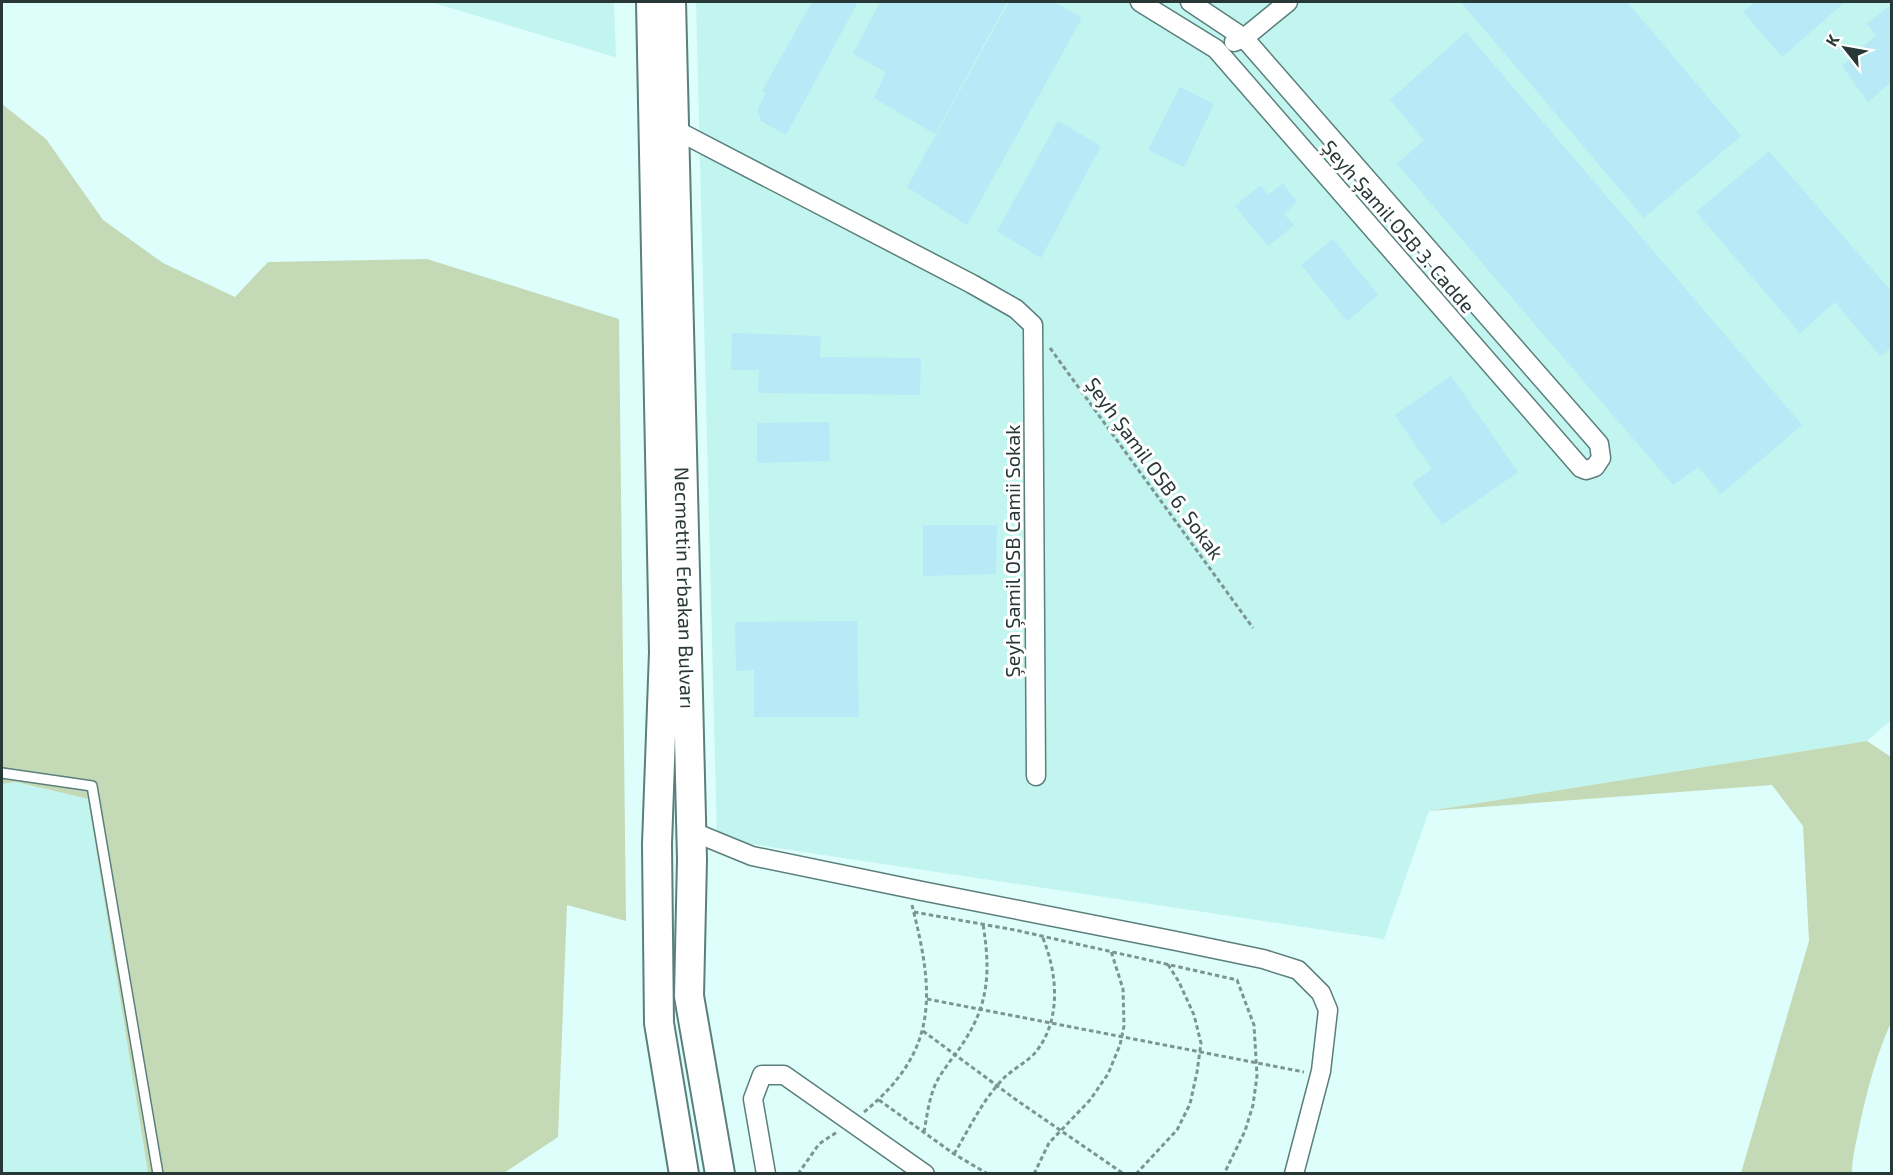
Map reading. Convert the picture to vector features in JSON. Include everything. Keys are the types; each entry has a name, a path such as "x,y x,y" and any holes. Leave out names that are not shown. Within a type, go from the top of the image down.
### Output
{"main road":[{"name":"Necmettin Erbakan Bulvarı","path":"651,2 664,652 657,844 658,1012 684,1173"},
{"name":"Necmettin Erbakan Bulvarı","path":"671,2 691,831 689,996 720,1173"}],"street":[{"name":"Şeyh Şamil OSB 3. Cadde","path":"1140,2 1216,49 1581,468 1586,471 1591,470 1598,463 1601,451 1599,444 1244,38"},
{"path":"1190,2 1244,38"},
{"path":"1216,49 1244,38 1288,2"},
{"path":"674,129 972,284 1016,309 1033,325"},
{"name":"Şeyh Şamil OSB Camii Sokak","path":"1033,325 1036,776"},
{"path":"691,831 753,856 1176,940 1263,959 1298,970 1321,993 1328,1010 1321,1074 1294,1173"},
{"path":"766,1173 753,1099 762,1075 784,1074 925,1173"}],"lane":[{"path":"2,773 92,786 158,1173"}],"path":[{"name":"Şeyh Şamil OSB 6. Sokak","path":"1033,325 1253,628"},
{"path":"798,1173 819,1144 879,1100 901,1076 916,1050 923,1031 927,974 908,888"},
{"path":"914,912 1042,936 1237,980 1254,1024 1256,1062 1253,1105 1245,1131 1224,1173"},
{"path":"924,1132 930,1098 937,1082 977,1020 984,999 988,965 983,924"},
{"path":"954,1154 975,1116 1003,1078 1034,1053 1046,1034 1054,1010 1055,991 1053,971 1042,936"},
{"path":"1034,1173 1049,1143 1090,1100 1108,1074 1120,1045 1124,1026 1122,988 1111,951"},
{"path":"1136,1173 1177,1130 1186,1113 1190,1104 1200,1052 1201,1043 1194,1015 1179,982 1167,963"},
{"path":"927,999 1321,1074"},
{"path":"923,1031 997,1086 1124,1173"},
{"path":"879,1100 954,1154 988,1173"}],"shaded area":[{"path":"430,2 614,2 616,57 615,57"},
{"path":"696,2 1891,2 1891,720 1867,741 1429,811 1384,939 717,839"},
{"path":"16,782 88,799 148,1173 2,1174 2,784"}],"green space":[{"path":"2,104 46,139 103,220 163,263 235,297 268,262 427,259 619,319 626,921 567,905 558,1137 504,1173 148,1173 88,799 16,782 2,784"},
{"path":"1867,741 1891,757 1892,1020 1877,1058 1866,1096 1852,1173 1741,1173 1809,941 1803,826 1772,785 1429,811"}],"building":[{"path":"812,2 858,2 786,135 761,121 758,108 766,93 762,91"},
{"path":"880,2 1007,2 935,134 874,98 886,72 853,54"},
{"path":"1009,2 1055,2 1082,18 967,225 907,187"},
{"path":"1461,2 1627,2 1741,136 1644,218"},
{"path":"1755,2 1845,2 1782,57 1743,12"},
{"path":"1892,4 1892,81 1868,102 1842,66 1876,35 1867,24"},
{"path":"1466,32 1802,425 1721,494 1698,467 1673,485 1397,164 1424,140 1390,100"},
{"path":"1180,87 1214,104 1184,167 1148,150"},
{"path":"1058,121 1101,146 1041,258 997,231"},
{"path":"1769,151 1892,292 1892,347 1880,356 1835,302 1800,333 1696,212"},
{"path":"1283,183 1297,202 1284,214 1294,225 1268,246 1235,206 1261,185 1268,195"},
{"path":"1333,239 1378,295 1347,321 1301,265"},
{"path":"732,333 821,336 820,357 921,358 920,395 758,393 759,370 731,370"},
{"path":"1451,376 1518,472 1442,525 1412,483 1432,469 1395,415"},
{"path":"829,422 830,461 757,463 757,423"},
{"path":"923,525 997,525 996,574 923,576"},
{"path":"857,621 859,717 754,717 754,670 736,671 735,622"}]}
